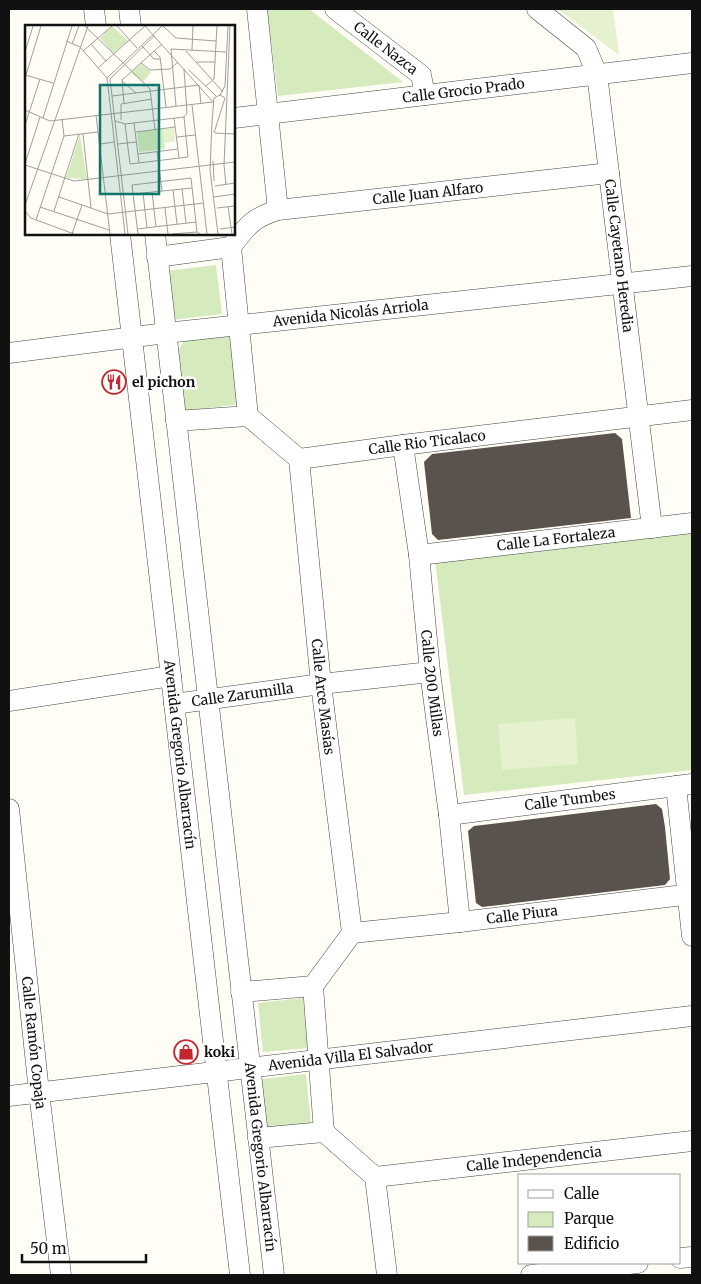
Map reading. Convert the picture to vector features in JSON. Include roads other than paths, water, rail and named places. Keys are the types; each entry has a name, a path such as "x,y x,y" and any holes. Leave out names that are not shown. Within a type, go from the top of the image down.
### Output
{"street":[{"path":"94,9 96,25"},
{"path":"129,9 132,25"},
{"path":"257,9 278,210"},
{"name":"Calle Nazca","path":"335,9 421,75 425,95"},
{"name":"Calle Cayetano Heredia","path":"537,9 586,48 597,74 652,528"},
{"name":"Calle Grocio Prado","path":"235,118 692,63"},
{"name":"Calle Juan Alfaro","path":"231,248 250,223 262,215 278,210 609,173"},
{"name":"Avenida Gregorio Albarracín","path":"120,235 240,1275"},
{"name":"Avenida Gregorio Albarracín","path":"155,235 274,1275"},
{"path":"157,257 231,248 248,416 299,459"},
{"name":"Avenida Nicolás Arriola","path":"9,353 166,333 692,276"},
{"name":"Calle Rio Ticalaco","path":"299,459 692,410"},
{"path":"176,421 248,416"},
{"name":"Calle 200 Millas","path":"403,445 419,555 430,672 449,814 460,922"},
{"name":"Calle Arce Masías","path":"299,459 321,684 352,932"},
{"name":"Calle La Fortaleza","path":"419,555 692,523"},
{"name":"Calle Zarumilla","path":"174,704 321,684 430,672"},
{"path":"9,701 171,676"},
{"path":"684,785 692,936"},
{"name":"Calle Tumbes","path":"449,814 684,785"},
{"name":"Calle Ramón Copaja","path":"9,810 38,1092 61,1275"},
{"name":"Calle Piura","path":"352,932 460,922 690,895"},
{"path":"352,932 313,986 324,1132 375,1177 386,1275"},
{"path":"241,992 313,986"},
{"name":"Avenida Villa El Salvador","path":"9,1096 692,1016"},
{"path":"258,1138 324,1132"},
{"name":"Calle Independencia","path":"375,1177 692,1141"},
{"path":"530,1275 615,1270 635,1264"}],"place":[{"name":"el pichon","path":"114,382"},
{"name":"koki","path":"186,1052"}]}
